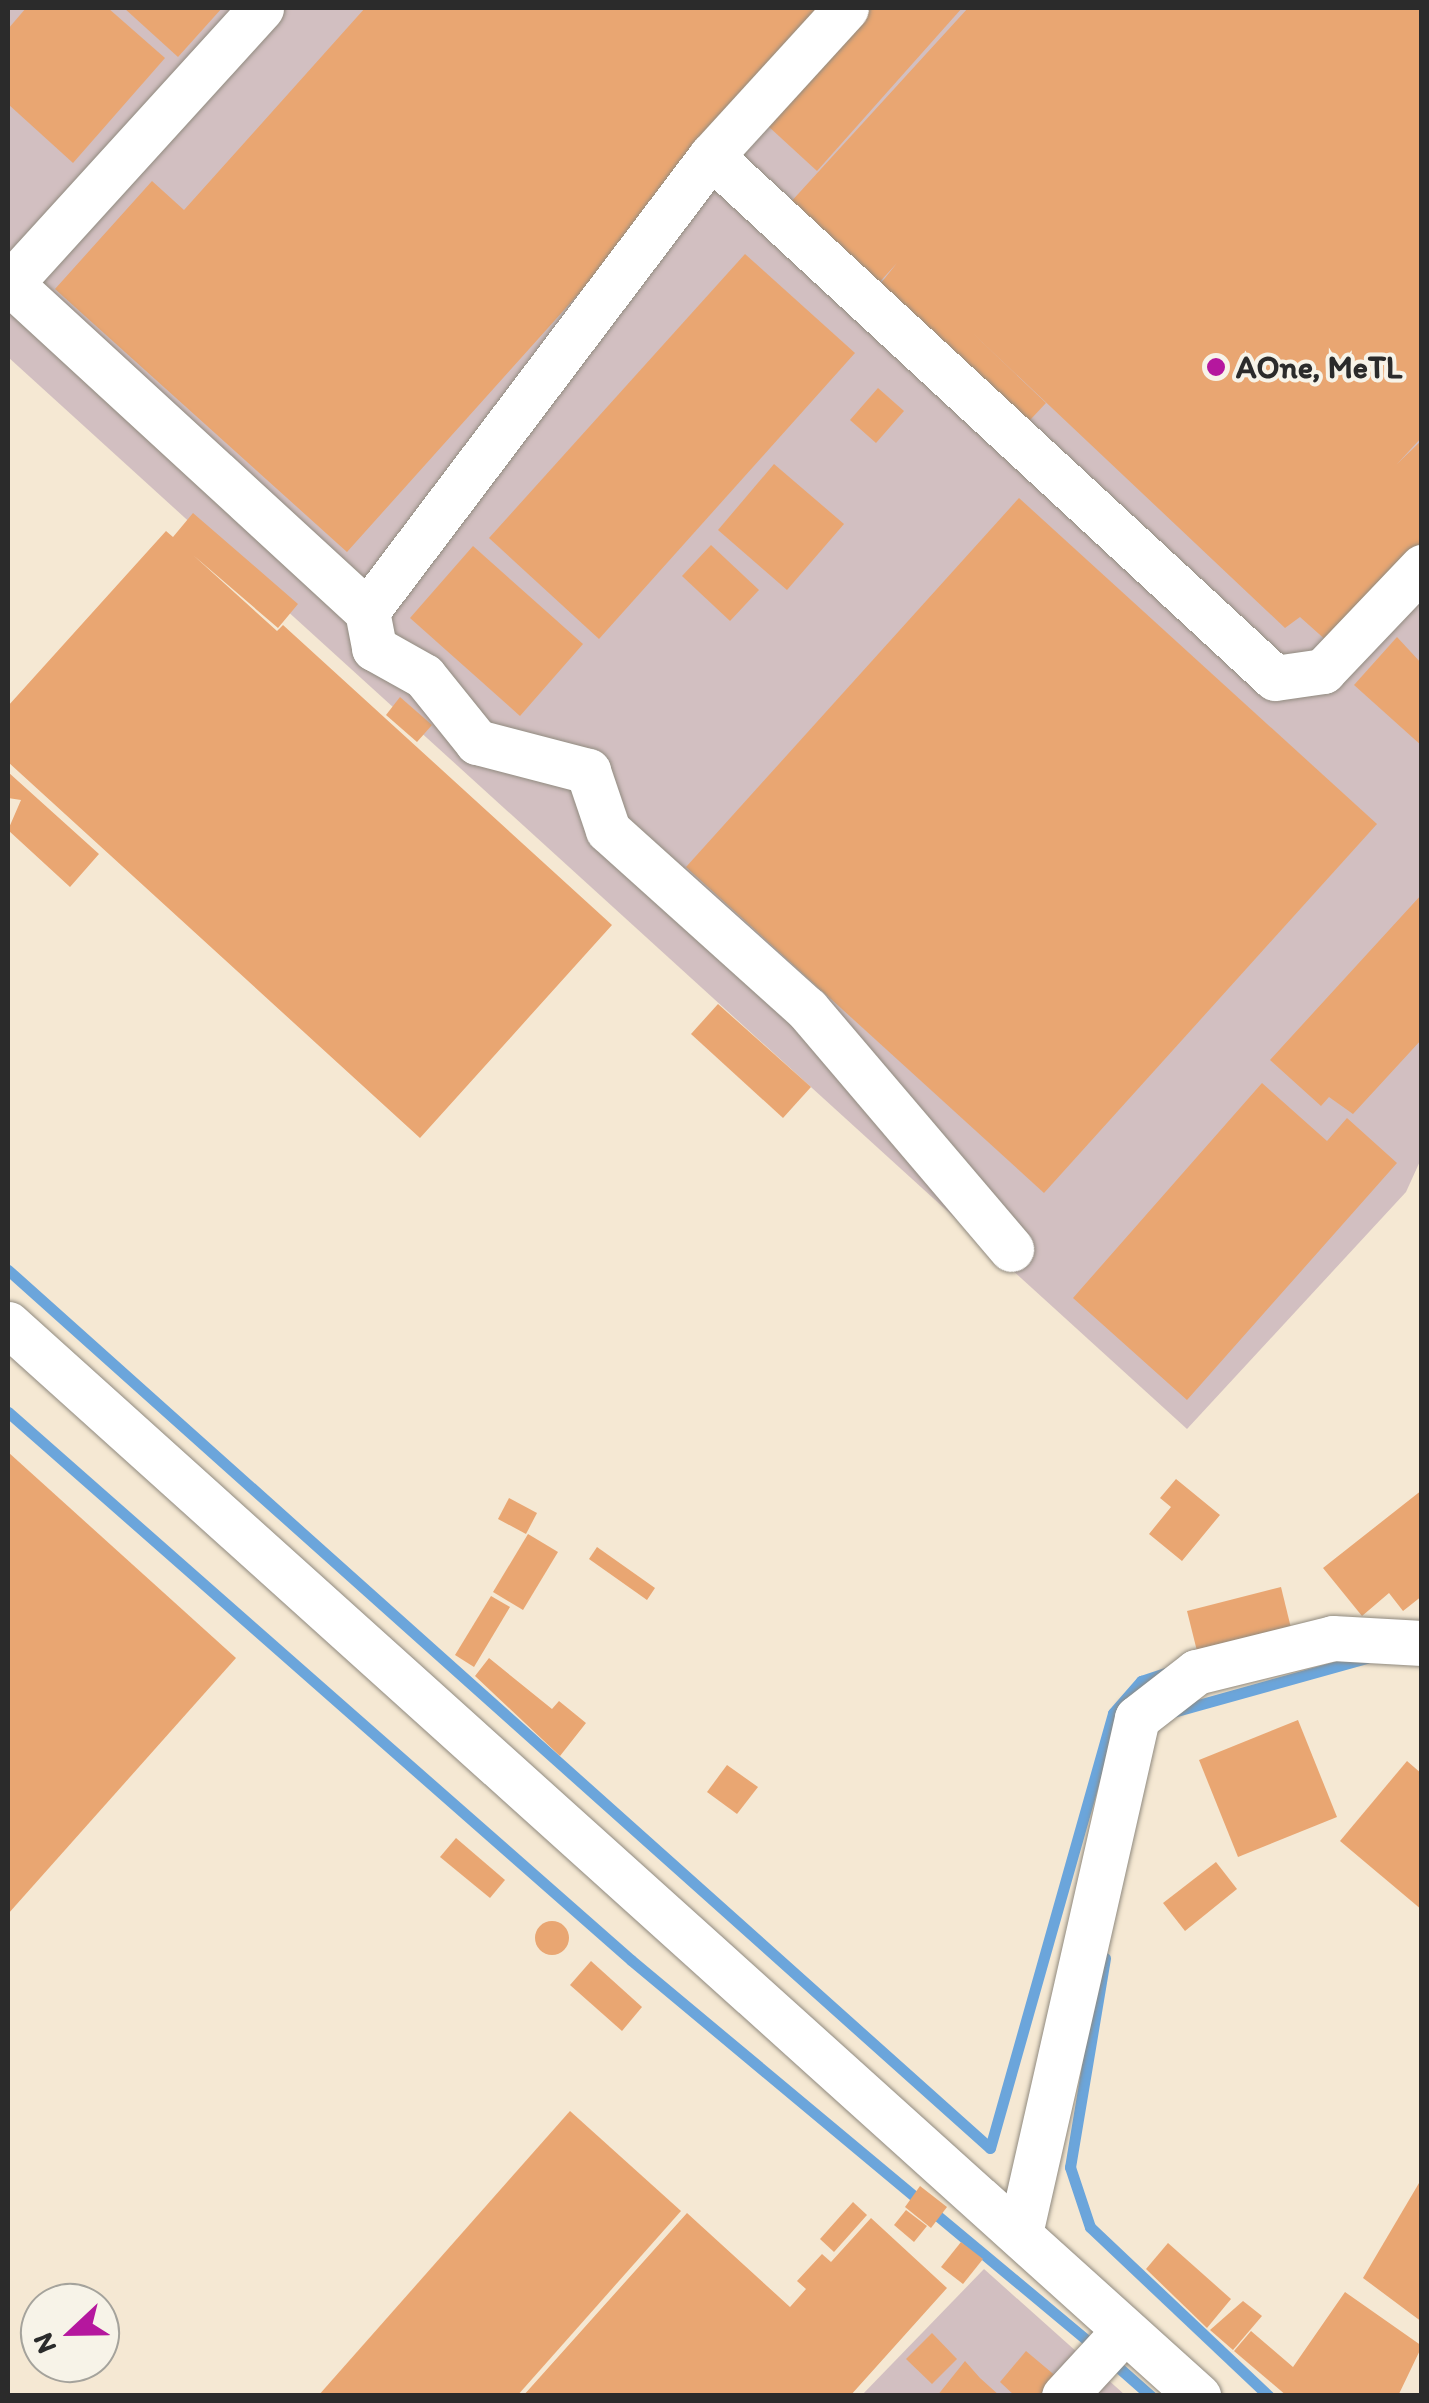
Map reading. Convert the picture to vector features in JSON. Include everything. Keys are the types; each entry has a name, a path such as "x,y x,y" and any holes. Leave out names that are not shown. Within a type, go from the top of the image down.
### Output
{"street":[{"path":"261,8 9,282 367,612 374,648 424,676 477,742 588,771 608,830 808,1009 1010,1249"},
{"path":"367,612 710,156 846,8"},
{"path":"710,156 1275,678 1324,670 1422,567"},
{"path":"8,1324 1021,2229 1124,2331 1198,2396"},
{"path":"1021,2229 1137,1718 1196,1672 1332,1638 1422,1643"},
{"path":"1064,2396 1124,2331"}],"shaded area":[{"path":"8,8 1421,8 1421,1159 1406,1192 1187,1429 8,357"},
{"path":"984,2269 1125,2395 861,2396"}],"building":[{"path":"26,8 108,8 165,58 73,163 8,104 8,29"},
{"path":"124,8 222,8 178,57"},
{"path":"365,8 835,8 347,552 55,289 152,181 184,210"},
{"path":"854,8 962,8 817,171 757,116"},
{"name":"AOne, MeTL","path":"968,8 1422,8 1422,437 1397,464 1422,440 1422,541 1328,642 1300,617 1285,628 963,324 1046,403 1016,435 869,298 897,263 866,297 778,216"},
{"path":"745,254 855,353 599,639 489,538"},
{"path":"878,388 904,411 876,443 850,420"},
{"path":"774,464 844,524 787,590 718,530"},
{"path":"1019,498 1377,824 1044,1193 686,867"},
{"path":"193,513 298,604 278,628 193,555 277,631 283,625 612,925 420,1138 8,762 8,706 166,531 173,537"},
{"path":"711,545 759,590 730,621 682,576"},
{"path":"473,546 583,644 520,716 410,618"},
{"path":"1397,637 1422,664 1422,746 1354,685"},
{"path":"400,697 432,725 417,742 386,715"},
{"path":"8,772 99,854 70,887 8,830 21,800 8,798"},
{"path":"1422,894 1422,1039 1353,1114 1329,1097 1321,1106 1270,1060"},
{"path":"718,1004 811,1087 783,1118 691,1034"},
{"path":"1262,1083 1327,1141 1347,1118 1397,1163 1187,1400 1073,1298"},
{"path":"8,1452 236,1658 8,1914"},
{"path":"1176,1479 1220,1515 1182,1561 1149,1534 1171,1507 1160,1498"},
{"path":"1422,1490 1422,1596 1403,1611 1389,1593 1362,1616 1323,1568"},
{"path":"509,1498 537,1513 526,1534 498,1519"},
{"path":"528,1534 558,1552 523,1610 493,1592"},
{"path":"597,1547 655,1588 647,1600 589,1559"},
{"path":"1281,1587 1291,1628 1197,1651 1187,1611"},
{"path":"491,1596 510,1607 474,1667 455,1655"},
{"path":"489,1658 552,1709 559,1701 586,1723 560,1756 475,1676"},
{"path":"1298,1720 1337,1817 1238,1857 1199,1760"},
{"path":"1407,1761 1422,1774 1422,1910 1340,1841"},
{"path":"727,1765 758,1787 737,1814 707,1792"},
{"path":"456,1838 505,1880 490,1898 440,1857"},
{"path":"1216,1862 1237,1889 1185,1931 1163,1903"},
{"path":"552,1921 564,1926 569,1938 564,1950 552,1955 540,1950 535,1938 540,1926"},
{"path":"591,1961 642,2007 622,2031 570,1985"},
{"path":"570,2111 681,2211 517,2396 318,2396"},
{"path":"1422,2178 1422,2322 1363,2278"},
{"path":"920,2186 947,2207 931,2228 905,2207"},
{"path":"853,2202 867,2215 834,2252 820,2239"},
{"path":"906,2210 927,2226 914,2242 894,2225"},
{"path":"687,2213 790,2307 806,2289 797,2281 822,2254 831,2262 871,2218 947,2288 850,2396 523,2396"},
{"path":"961,2242 983,2259 963,2284 941,2267"},
{"path":"1168,2243 1231,2299 1207,2328 1146,2269"},
{"path":"1345,2292 1422,2346 1398,2396 1287,2396 1234,2351 1251,2331 1293,2367"},
{"path":"1243,2301 1262,2316 1233,2350 1210,2330"},
{"path":"932,2333 957,2359 932,2384 906,2359"},
{"path":"1026,2351 1064,2383 1054,2396 1015,2396 1000,2382"},
{"path":"965,2361 980,2378 1000,2396 937,2396"}],"waterway":[{"path":"8,1270 990,2148 1113,1713 1141,1681 1168,1672"},
{"path":"8,1412 631,1960 1095,2347"},
{"path":"1173,1712 1367,1658"},
{"path":"1105,1958 1070,2167 1090,2227 1269,2396"},
{"path":"1109,2359 1151,2396"}],"place":[{"name":"AOne, MeTL","path":"1216,367"}]}
